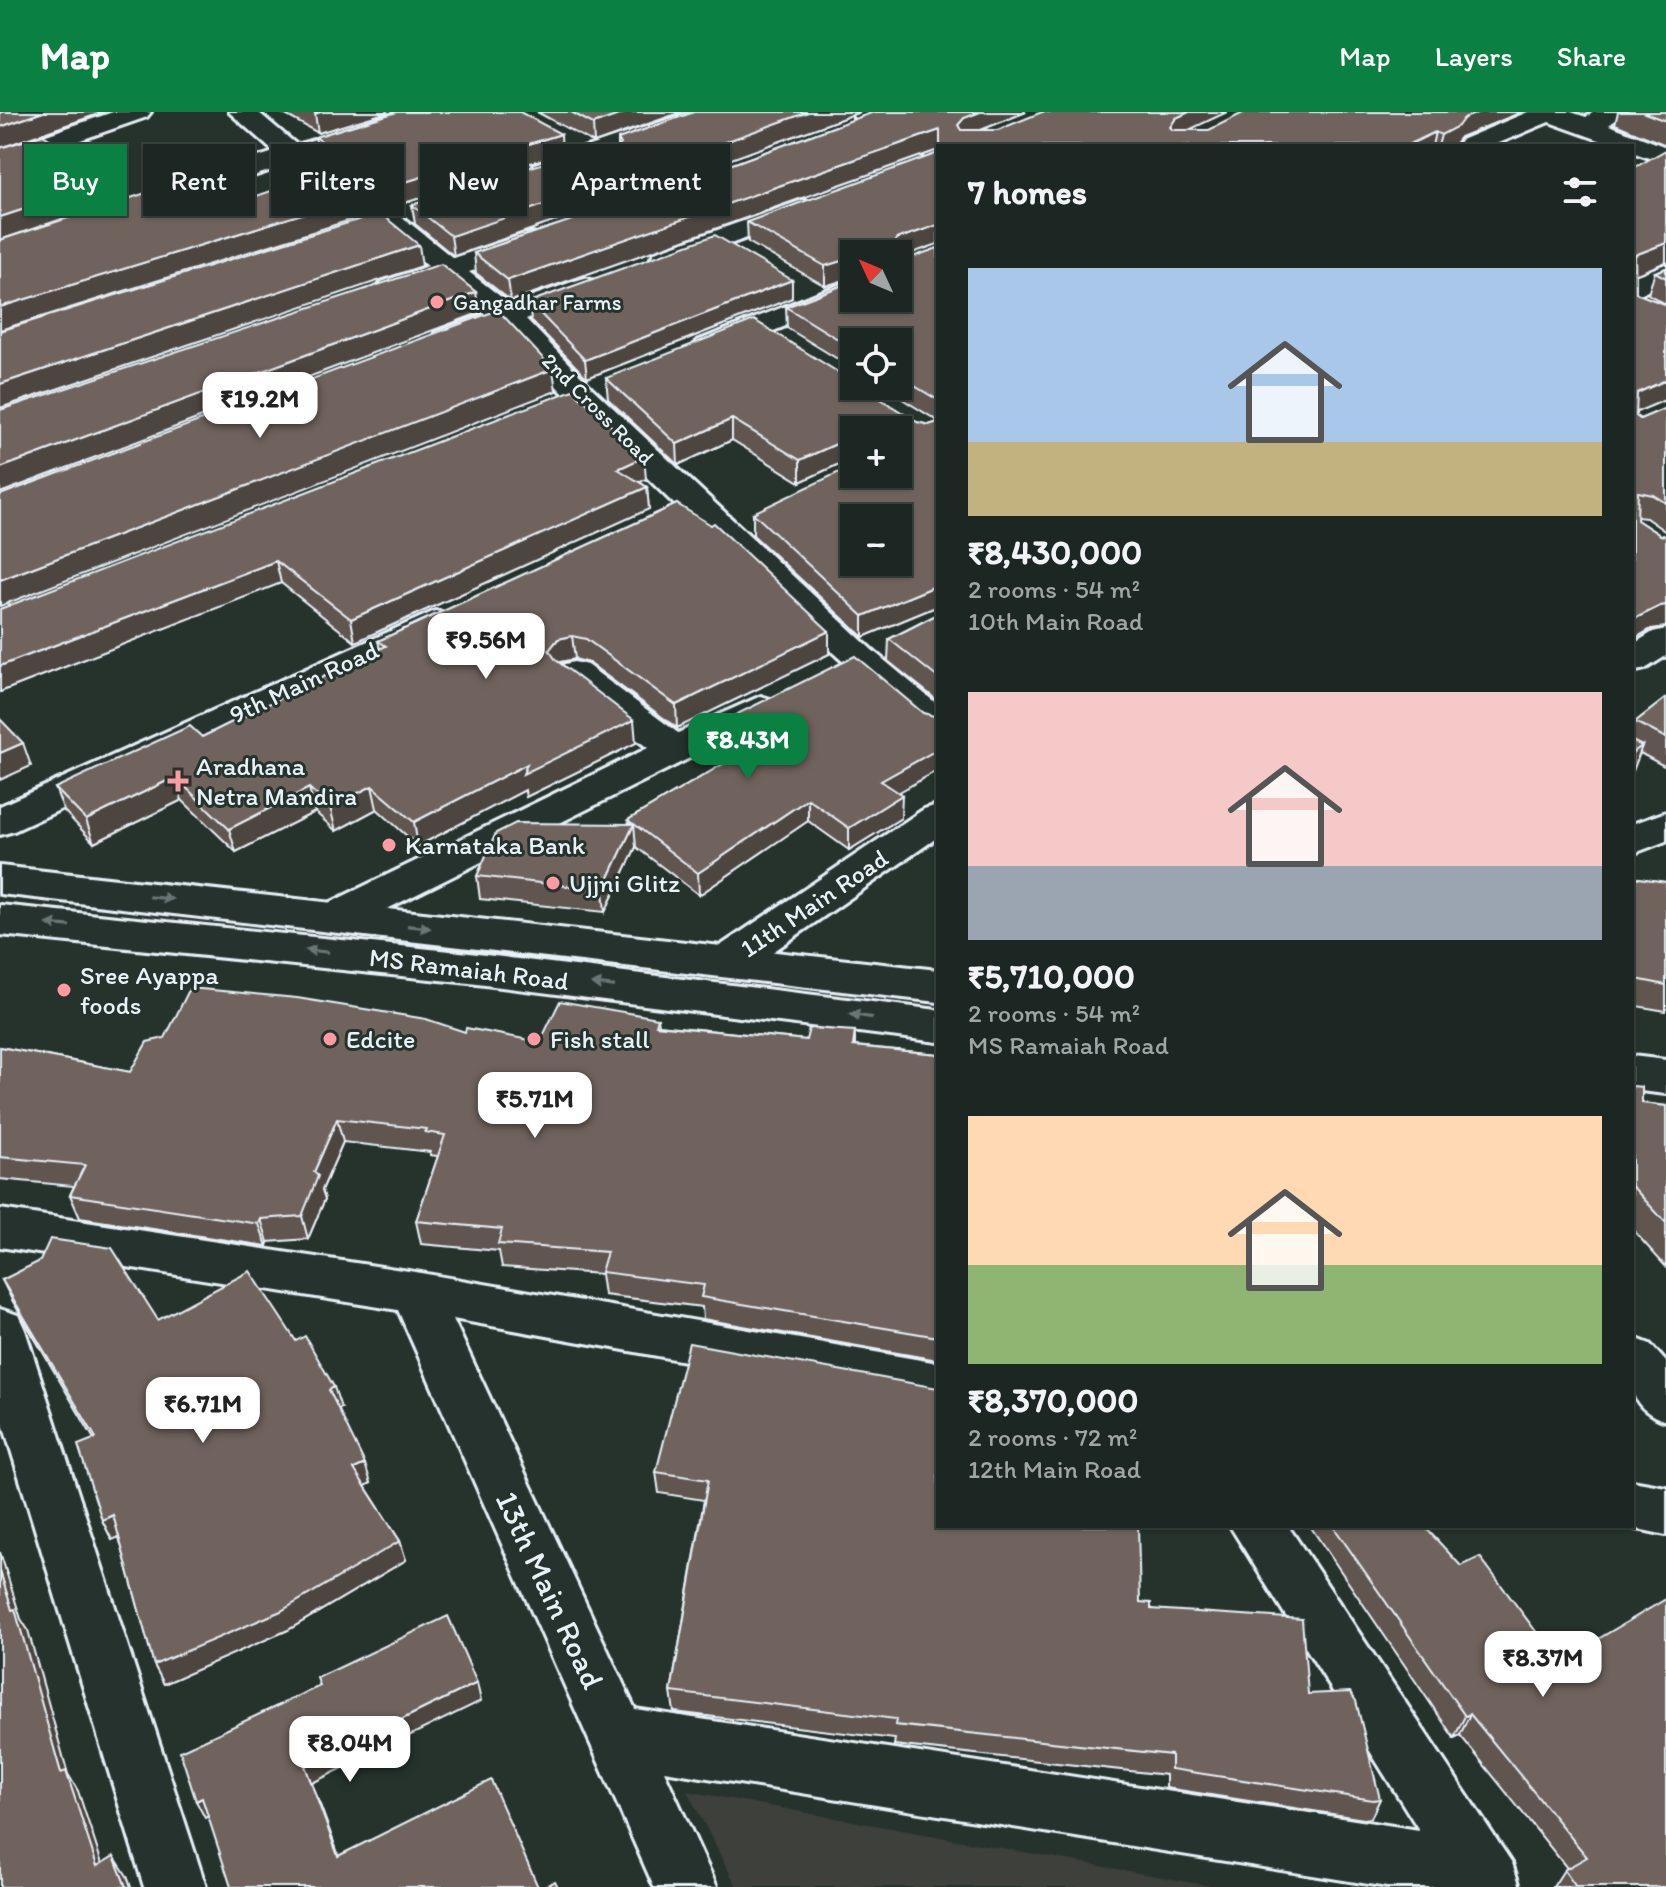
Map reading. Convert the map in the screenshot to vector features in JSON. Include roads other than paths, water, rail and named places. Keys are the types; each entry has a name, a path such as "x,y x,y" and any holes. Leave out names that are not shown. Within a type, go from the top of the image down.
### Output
{"street":[{"path":"0,160 138,112"},
{"name":"2nd Cross Road","path":"242,112 280,144"},
{"path":"320,144 425,112"},
{"path":"625,144 716,112"},
{"path":"1588,126 1613,112"},
{"path":"1475,144 1548,113 1666,156"},
{"path":"871,118 936,152"},
{"path":"554,134 573,144"},
{"path":"909,170 936,161"},
{"path":"417,350 625,273 701,237 835,197"},
{"name":"2nd Cross Road","path":"383,216 506,316 582,396 681,510 740,525 845,666 936,724"},
{"path":"359,300 553,234"},
{"path":"701,237 744,255"},
{"path":"1634,287 1666,273"},
{"path":"685,356 772,335 810,293 840,290"},
{"name":"9th Main Road","path":"0,822 464,609"},
{"path":"845,666 899,638"},
{"path":"1634,660 1666,640"},
{"path":"574,673 675,750"},
{"path":"336,917 789,694"},
{"name":"11th Main Road","path":"729,961 936,819"},
{"path":"1634,839 1666,825"},
{"path":"1634,858 1666,862"},
{"name":"MS Ramaiah Road","path":"0,880 936,986"},
{"name":"MS Ramaiah Road","path":"0,920 265,945 719,997 936,1026"},
{"path":"1634,1073 1666,1077"},
{"path":"1634,1112 1666,1116"},
{"path":"0,1228 415,1292 936,1385"},
{"name":"13th Main Road","path":"415,1292 686,1887"},
{"path":"0,1330 175,1887"},
{"path":"1634,1361 1666,1399"},
{"path":"1634,1505 1666,1511"},
{"path":"1258,1528 1486,1879"},
{"path":"616,1735 1486,1879"}],"place":[{"name":"Gangadhar Farms","path":"437,302"},
{"name":"Aradhana Netra Mandira","path":"178,781"},
{"name":"Karnataka Bank","path":"389,845"},
{"name":"Ujjni Glitz","path":"553,883"},
{"name":"Sree Ayappa foods","path":"64,990"},
{"name":"Edcite","path":"330,1039"},
{"name":"Fish stall","path":"534,1039"}]}
